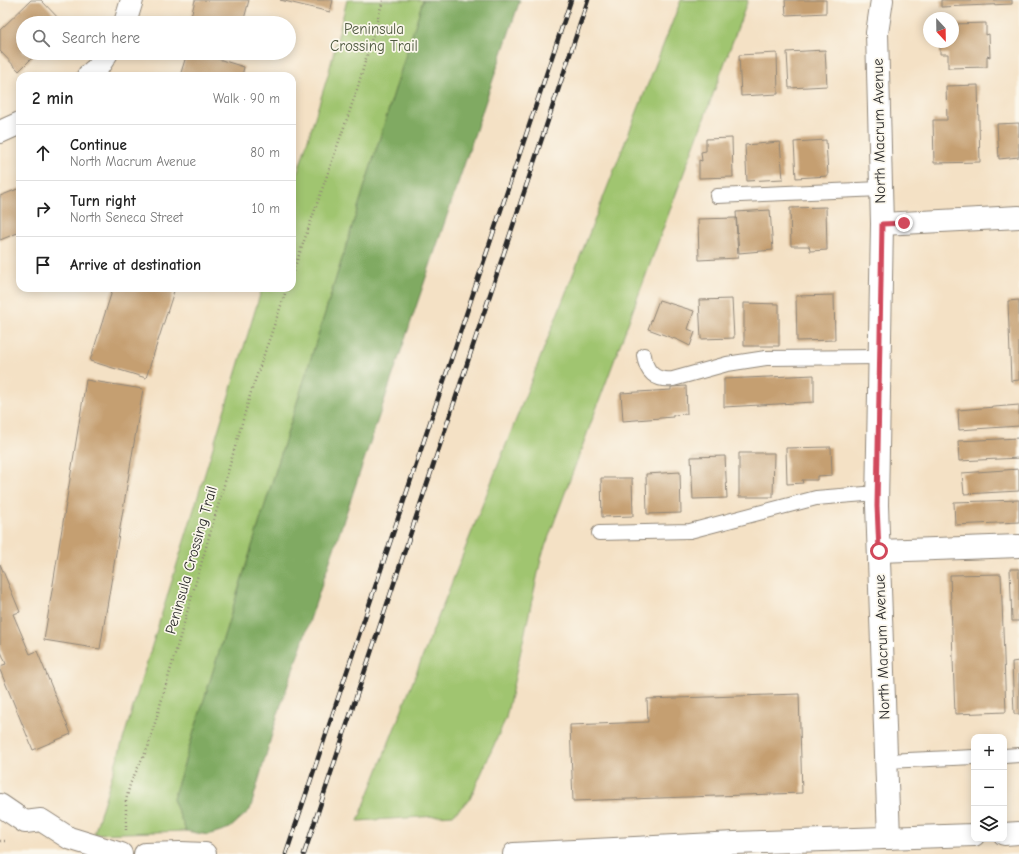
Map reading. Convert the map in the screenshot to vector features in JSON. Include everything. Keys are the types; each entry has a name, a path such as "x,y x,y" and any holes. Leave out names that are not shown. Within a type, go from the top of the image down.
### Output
{"street":[{"path":"127,16 132,0"},
{"name":"North Macrum Avenue","path":"882,0 877,33 882,224 877,493 889,838"},
{"path":"92,72 102,60"},
{"path":"0,132 16,125"},
{"path":"882,224 1019,217"},
{"path":"879,551 1019,546"},
{"path":"0,805 25,822 41,820 69,838 124,844"},
{"path":"1007,834 1019,833"},
{"path":"514,854 736,849 889,838 971,835"},
{"path":"145,854 205,854"}],"lane":[{"path":"718,196 881,189"},
{"path":"644,354 644,362 647,368 653,375 664,380 673,379 727,364 766,358 880,357"},
{"path":"599,533 690,531 816,498 877,493"},
{"path":"1007,756 1019,755"},
{"path":"886,761 971,757"}],"path":[{"path":"296,264 356,93 383,0"},
{"name":"Peninsula Crossing Trail","path":"124,844 126,802 130,784 148,747 251,392 286,292"}],"green space":[{"name":"Peninsula Crossing Trail","path":"347,0 423,0 173,799 186,831 94,834 261,292 296,292 296,178 328,75"},
{"path":"423,0 520,0 277,717 250,810 230,828 208,835 186,831 173,799"},
{"path":"681,0 748,0 542,555 506,718 470,799 453,815 358,821"}],"building":[{"path":"31,0 41,0 56,16 16,16 16,60 30,60 19,71 0,51 0,30"},
{"path":"195,0 249,0 245,16 191,16"},
{"path":"280,0 333,0 330,12"},
{"path":"785,0 826,0 826,13 786,15"},
{"path":"941,0 1012,0 1012,4 941,7"},
{"path":"986,23 986,35 989,34 990,57 987,56 987,67 948,68 948,54 940,54 940,48 959,48 959,24"},
{"path":"825,50 827,86 789,88 787,52"},
{"path":"777,53 778,94 741,96 739,55"},
{"path":"185,60 222,60 244,67 243,72 181,72"},
{"path":"978,85 980,162 934,163 933,120 947,120 946,86"},
{"path":"1019,123 1019,157 999,159 997,124"},
{"path":"732,138 733,177 699,178 699,160 702,161 701,152 706,151 706,139"},
{"path":"826,140 828,176 796,178 794,142"},
{"path":"780,142 783,179 747,181 745,145"},
{"path":"16,190 16,234 0,240 0,196"},
{"path":"826,207 827,250 810,251 809,246 791,246 790,208"},
{"path":"770,210 773,250 739,253 736,212"},
{"path":"736,218 738,258 699,260 698,219"},
{"path":"112,292 174,292 146,378 90,361"},
{"path":"834,295 835,340 797,341 796,296"},
{"path":"732,299 734,338 701,339 699,300"},
{"path":"659,300 694,311 688,329 695,332 690,346 648,329"},
{"path":"1019,300 1019,380 1011,381 1008,301"},
{"path":"744,303 779,304 779,346 744,346"},
{"path":"814,375 814,402 724,407 724,379"},
{"path":"86,380 143,389 100,649 44,640"},
{"path":"686,386 687,414 673,415 673,417 623,421 621,393 671,390 671,387"},
{"path":"1019,405 1019,426 959,430 958,410"},
{"path":"1019,438 1019,458 959,461 958,441"},
{"path":"831,447 832,475 817,476 817,480 802,480 803,483 787,484 786,448"},
{"path":"739,453 774,453 773,497 739,497"},
{"path":"725,456 727,498 693,499 691,457"},
{"path":"1019,469 1019,491 964,494 962,473"},
{"path":"680,472 681,513 647,514 646,474"},
{"path":"601,478 632,478 633,516 602,517"},
{"path":"1019,500 1019,522 955,525 954,502"},
{"path":"0,564 20,612 13,614 30,654 37,651 71,734 33,750 0,670 0,666 6,664 0,649"},
{"path":"1010,569 1019,569 1019,621 1012,621"},
{"path":"1001,574 1006,712 955,714 950,575"},
{"path":"1019,661 1019,714 1014,714 1012,662"},
{"path":"799,694 802,793 573,801 570,725 648,722 647,699"}],"railway":[{"path":"286,854 571,0"},
{"path":"304,854 588,0"}],"route":[{"path":"879,551 877,506 882,224 904,223"}]}
